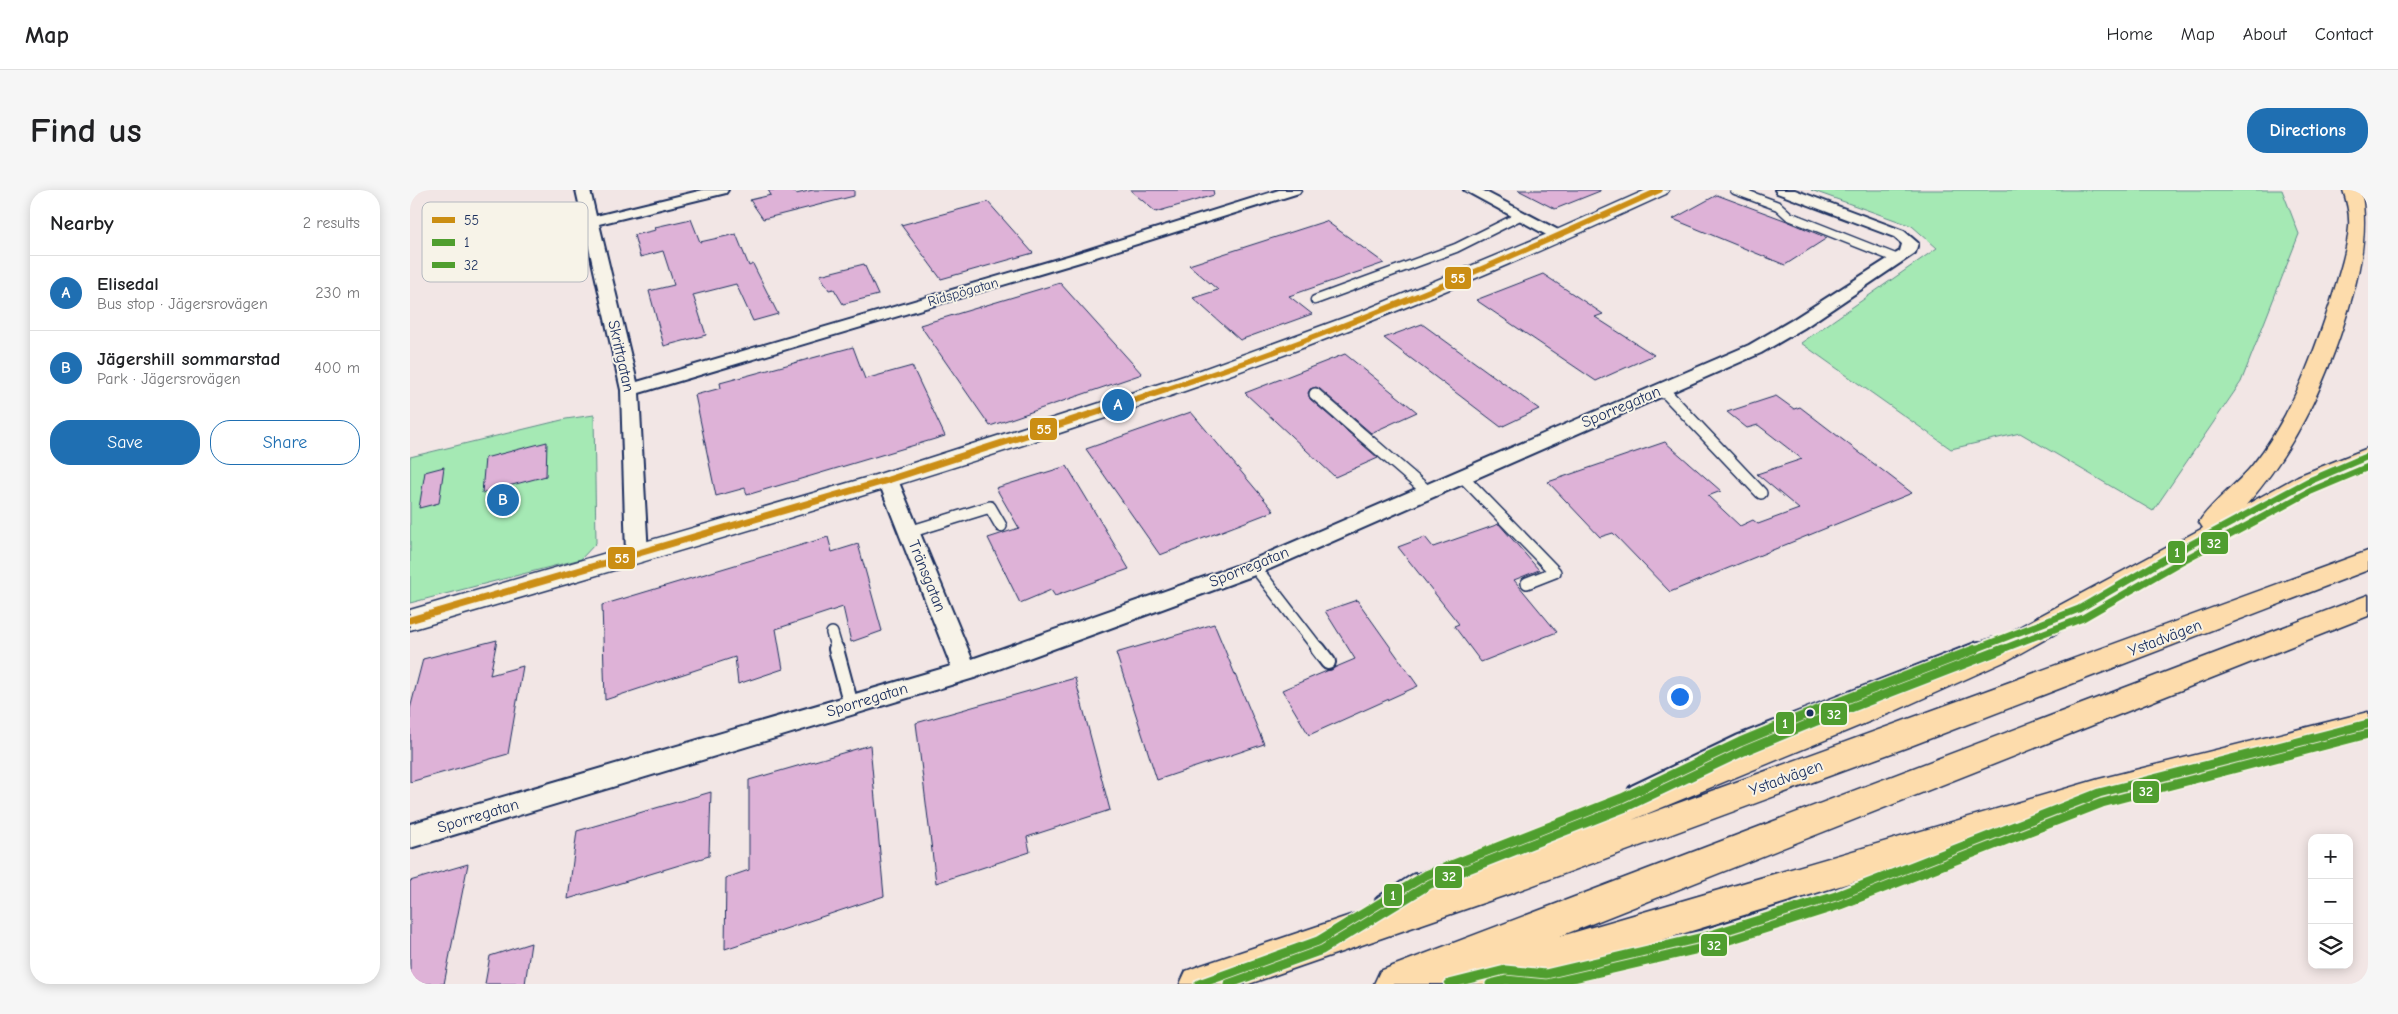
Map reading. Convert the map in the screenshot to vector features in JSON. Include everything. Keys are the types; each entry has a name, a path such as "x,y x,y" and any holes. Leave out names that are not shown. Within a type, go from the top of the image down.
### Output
{"highway":[{"path":"2174,553 2232,505 2269,461 2300,412 2322,360 2351,266 2358,215 2352,190"},
{"path":"1318,941 1382,903 1712,775 1875,707 1998,652 2079,609 2174,553 2307,482 2368,456"},
{"name":"Ystadvägen","path":"1199,984 1318,941 1609,843 2135,649 2368,560"},
{"path":"1393,984 2368,605"},
{"path":"1449,984 1506,970 2099,793 2368,724"}],"street":[{"path":"589,222 722,190"},
{"name":"Ridspögatan","path":"630,390 1074,259 1294,190"},
{"path":"1471,190 1559,236"},
{"path":"410,620 888,480 1272,353 1559,236 1660,190"},
{"path":"1782,190 1899,234 1910,243 1907,253 1898,259"},
{"name":"Skrittgatan","path":"588,217 630,390 637,555"},
{"name":"Sporregatan","path":"410,836 965,671 1255,567 1755,349 1798,324 1898,259"},
{"name":"Tränsgatan","path":"888,480 965,671"}],"lane":[{"path":"1735,190 1778,206 1789,216 1898,259"},
{"path":"1314,300 1456,248 1520,216"},
{"path":"1659,391 1666,394 1761,493"},
{"path":"1315,394 1427,491"},
{"path":"1462,476 1555,572 1527,583"},
{"path":"909,532 990,507 1001,526"},
{"path":"1255,567 1328,662"},
{"path":"832,633 851,705"}],"green space":[{"path":"1811,190 2282,190 2299,234 2241,382 2153,511 2020,433 1951,449 1801,343 1937,248 1912,226"},
{"path":"594,415 596,543 581,559 410,603 410,457 566,419"}],"building":[{"path":"768,190 793,190 796,194 813,190 854,190 854,196 763,219 750,200 771,195"},
{"path":"1130,190 1213,190 1214,195 1156,212"},
{"path":"1518,190 1600,190 1600,191 1555,209"},
{"path":"1717,195 1827,238 1785,265 1673,219"},
{"path":"988,202 1033,253 941,279 901,225"},
{"path":"691,219 700,242 736,234 749,266 753,264 778,314 753,321 736,284 693,295 706,335 664,346 649,291 674,285 663,251 640,257 634,235 656,230 655,227"},
{"path":"1326,221 1384,263 1289,296 1312,314 1240,340 1193,298 1218,290 1189,265"},
{"path":"864,264 878,295 843,304 834,289 829,290 820,275"},
{"path":"1543,274 1603,314 1595,317 1654,355 1596,381 1476,300"},
{"path":"1060,283 1142,374 990,426 920,325"},
{"path":"1422,324 1539,409 1501,427 1384,338"},
{"path":"853,347 865,379 912,366 945,436 747,495 745,488 716,496 695,395 721,388 720,383"},
{"path":"1345,354 1417,412 1371,433 1320,389 1316,387 1310,389 1308,393 1310,399 1378,458 1335,477 1245,393"},
{"path":"1776,396 1794,409 1800,407 1912,493 1670,592 1613,533 1600,537 1548,482 1665,442 1721,491 1708,496 1740,526 1753,520 1758,524 1799,509 1757,474 1802,459 1758,425 1747,428 1727,412"},
{"path":"1191,412 1274,511 1160,555 1086,449"},
{"path":"547,442 546,476 482,493 485,458"},
{"path":"1067,466 1129,569 1055,596 1051,590 1020,603 988,538 1019,528 996,488"},
{"path":"444,467 439,503 419,508 425,472"},
{"path":"1499,524 1539,570 1514,580 1557,632 1481,662 1454,626 1459,624 1398,547 1425,537 1433,547"},
{"path":"828,537 832,552 858,544 882,631 851,642 843,607 776,629 783,669 738,684 735,657 605,700 602,605"},
{"path":"1357,600 1418,686 1309,735 1282,690 1355,659 1325,611"},
{"path":"1214,624 1264,744 1157,780 1116,653"},
{"path":"497,640 490,675 523,666 508,754 410,782 410,709 423,659"},
{"path":"1075,678 1110,810 1027,837 1030,852 936,883 916,723"},
{"path":"870,745 884,896 725,949 726,878 749,870 749,780"},
{"path":"711,792 709,856 568,899 577,831"},
{"path":"468,864 444,984 410,984 410,881"},
{"path":"531,943 525,984 485,984 490,956"}],"transit line":[{"name":"55","path":"410,620 888,480 1195,380 1372,314 1559,236 1660,190"},
{"name":"1","path":"1199,984 1318,941 1426,875 1622,798 1740,742 1810,713 2079,609 2175,553 2307,482 2368,456"},
{"name":"32","path":"1228,984 1322,950 1430,884 1626,807 1744,751 1814,722 2083,618 2180,562 2311,491 2368,467"},
{"name":"1","path":"1449,984 1505,970 1546,974 1704,937 1836,896 2099,793 2368,724"},
{"name":"32","path":"1490,984 1506,980 1547,984 1707,947 1840,905 2102,803 2368,734"}],"place":[{"name":"Elisedal","path":"1118,405"},
{"name":"Jägershill sommarstad","path":"503,500"}]}
